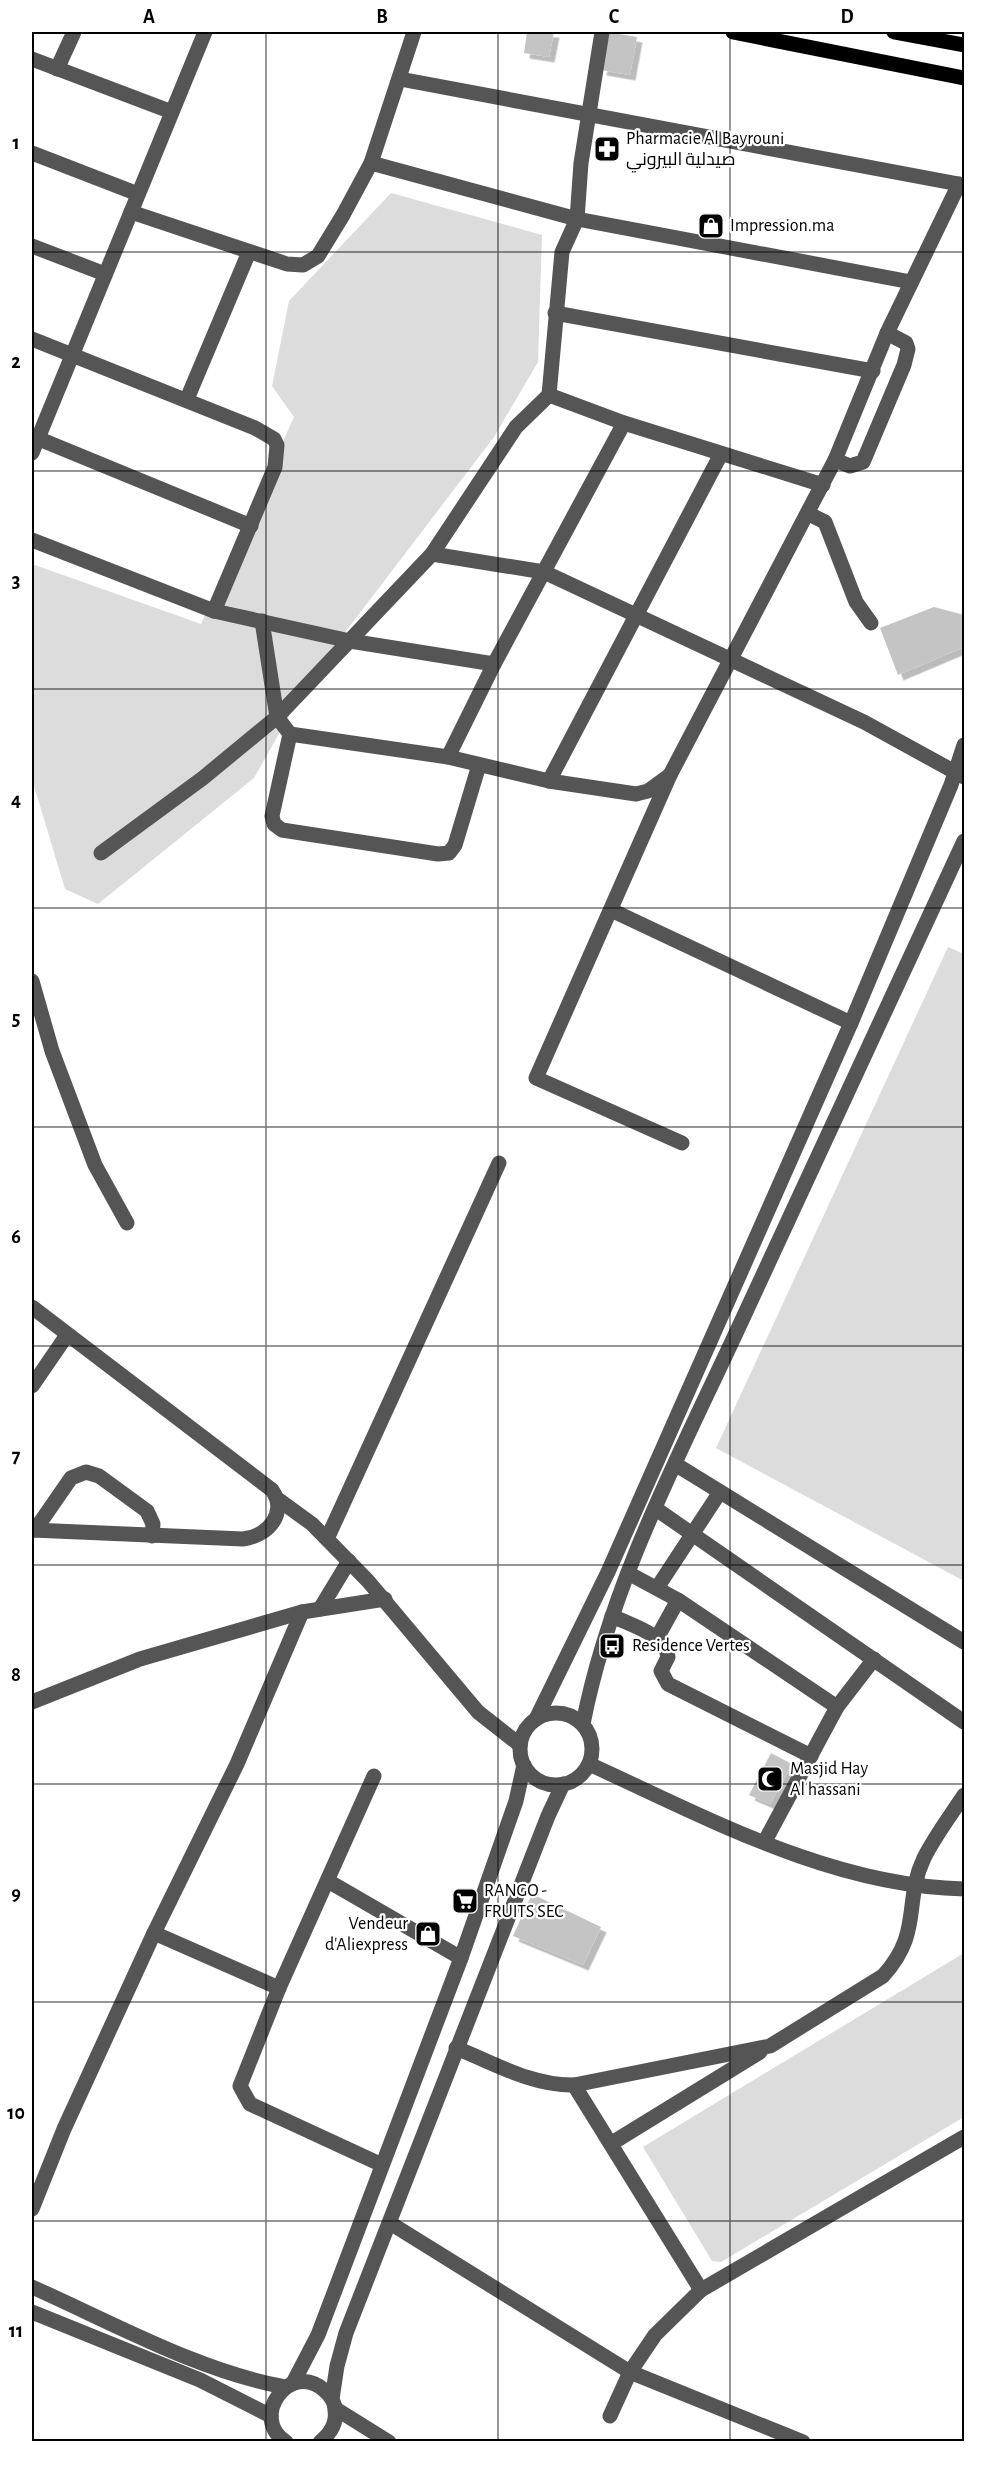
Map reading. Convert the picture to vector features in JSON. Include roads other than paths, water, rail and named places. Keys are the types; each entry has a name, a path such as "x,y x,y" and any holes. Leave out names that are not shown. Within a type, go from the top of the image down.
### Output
{"main road":[{"path":"733,32 794,37 964,78"},
{"path":"894,32 964,45"}],"street":[{"path":"57,69 74,32"},
{"path":"32,453 35,437 72,355 205,32"},
{"path":"130,212 298,266 318,256 325,248 371,163 414,32"},
{"path":"101,853 203,778 277,717 432,554 516,427 549,395 562,252 577,219 587,116 602,32"},
{"path":"32,59 172,112"},
{"path":"400,79 587,116 962,184 911,282 835,460 809,514 670,775 536,1078 681,1143"},
{"path":"32,153 138,194"},
{"path":"371,163 577,219 911,282"},
{"path":"32,246 105,274"},
{"path":"187,399 249,252"},
{"path":"555,313 873,371"},
{"path":"835,460 850,466 863,462 904,366 908,349 906,343 888,333"},
{"path":"32,339 187,399 255,428 274,439 277,445 275,467 214,611"},
{"path":"549,395 624,423 823,485"},
{"path":"448,757 494,664 624,423"},
{"path":"35,437 251,526"},
{"path":"549,781 634,615 721,454"},
{"path":"809,514 825,522 856,602 871,623"},
{"path":"32,540 214,611 350,641 494,664"},
{"path":"432,554 544,572 864,722 960,775"},
{"path":"262,621 277,717 290,734 448,757 549,781 636,794 648,791 670,775"},
{"path":"290,734 272,816 274,824 282,830 305,834 438,854 449,853 455,845 479,765"},
{"path":"269,2442 274,2400 289,2385 316,2340 380,2164 461,1958 516,1801 524,1765 520,1744 523,1734 536,1719 608,1572 960,775 964,746"},
{"path":"583,1724 591,1683 612,1616 675,1464 964,841"},
{"path":"611,910 851,1023"},
{"path":"32,981 52,1051 95,1164 127,1223"},
{"path":"327,1539 499,1163"},
{"path":"32,1307 263,1483 279,1500 312,1524 385,1599 478,1712 520,1744"},
{"path":"32,1386 67,1335"},
{"path":"675,1464 964,1642"},
{"path":"34,1530 71,1478 86,1472 99,1476 147,1511 153,1524 152,1536"},
{"path":"657,1588 720,1492"},
{"path":"34,1530 251,1538 275,1518 279,1500"},
{"path":"656,1509 964,1722"},
{"path":"320,1609 349,1561"},
{"path":"628,1573 678,1600 837,1707"},
{"path":"32,1702 140,1659 302,1612 385,1599"},
{"path":"657,1638 678,1600"},
{"path":"32,2209 64,2129 154,1933 237,1764 302,1612"},
{"path":"612,1616 657,1638 667,1648 668,1657 661,1671 668,1683 812,1756"},
{"path":"765,1842 791,1789 812,1756 837,1707 873,1659"},
{"path":"524,1765 536,1779 554,1785 563,1784 578,1777 589,1764 592,1744 583,1724 575,1718 555,1712 536,1719"},
{"path":"589,1764 765,1842 869,1878 916,1887 964,1889"},
{"path":"374,1776 279,1988 240,2086 249,2104 380,2164"},
{"path":"320,2442 332,2429 337,2366 346,2333 456,2048 548,1816 563,1784"},
{"path":"612,2143 883,1976 905,1947 924,1858 964,1795"},
{"path":"328,1881 461,1958"},
{"path":"154,1933 279,1988"},
{"path":"456,2048 536,2081 552,2085 574,2085 770,2046"},
{"path":"574,2085 701,2290"},
{"path":"610,2416 630,2372 655,2335 701,2290 964,2137"},
{"path":"390,2223 630,2372 803,2442"},
{"path":"32,2287 211,2367 248,2379 289,2385 312,2383 320,2386 334,2404 389,2442"},
{"path":"32,2312 200,2380 272,2421 286,2442"}],"place":[{"name":"Pharmacie Al Bayrouni صيدلية البيروني","path":"607,149"},
{"name":"Impression.ma","path":"711,226"},
{"name":"Residence Vertes","path":"612,1646"},
{"name":"Masjid Hay Al hassani","path":"770,1779"},
{"name":"RANGO - FRUITS SEC","path":"465,1901"},
{"name":"Vendeur d'Aliexpress","path":"428,1934"}]}
